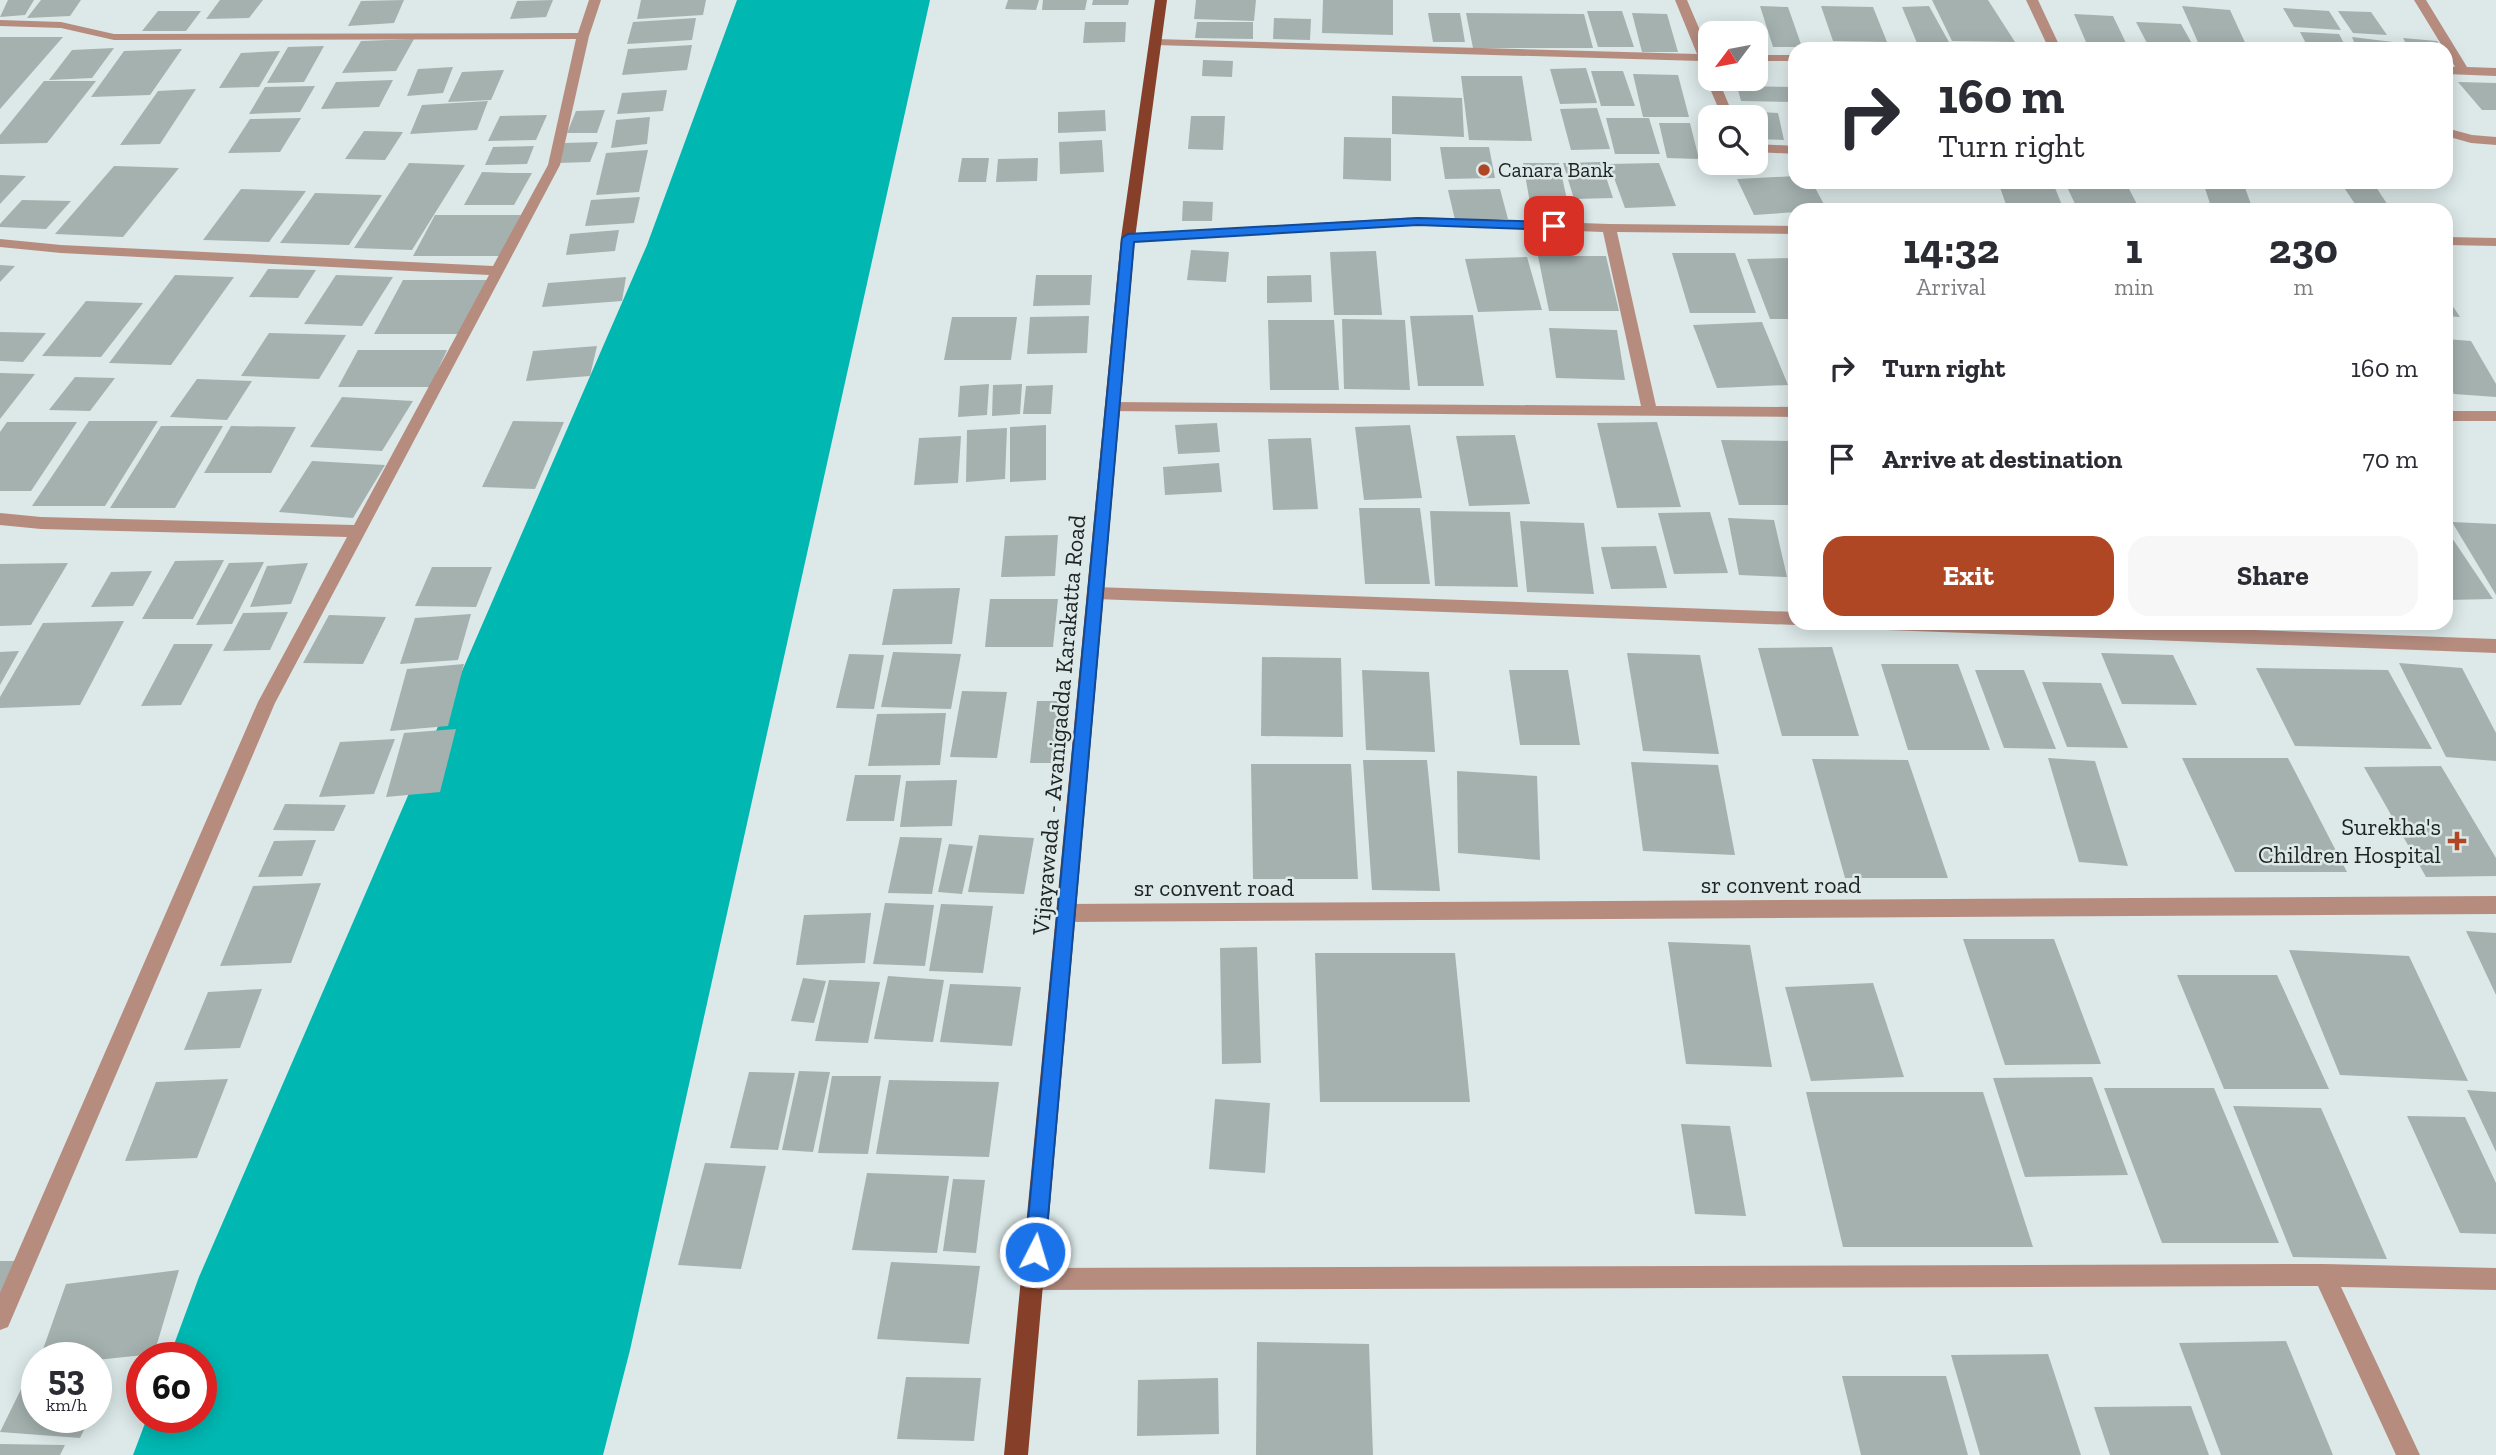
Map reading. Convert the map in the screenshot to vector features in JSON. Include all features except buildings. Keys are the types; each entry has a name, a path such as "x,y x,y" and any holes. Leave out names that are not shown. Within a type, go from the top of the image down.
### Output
{"main road":[{"name":"Vijayawada - Avanigadda Karakatta Road","path":"1016,1455 1128,238 1161,0"}],"street":[{"path":"0,1320 267,702 554,165 583,36 595,0"},
{"path":"1681,0 1698,38"},
{"path":"2032,0 2052,42"},
{"path":"2420,0 2445,42"},
{"path":"0,23 61,25 114,37 583,36"},
{"path":"1155,42 1698,58"},
{"path":"2453,54 2463,71"},
{"path":"1768,58 1788,58"},
{"path":"2453,70 2496,72"},
{"path":"2453,134 2496,141"},
{"path":"1768,149 1788,150"},
{"path":"1128,238 1418,221 1609,228 1788,230"},
{"path":"1609,228 1650,411"},
{"path":"2453,241 2496,242"},
{"path":"0,243 61,249 499,271"},
{"path":"1112,407 1788,412"},
{"path":"2453,416 2496,416"},
{"path":"0,519 41,523 360,531"},
{"path":"1095,593 1788,620"},
{"path":"2072,630 2496,646"},
{"name":"sr convent road","path":"1066,914 2496,905"},
{"path":"1033,1279 2323,1275 2496,1279"},
{"path":"2323,1275 2408,1455"}],"water":[{"path":"737,0 930,0 630,1350 603,1455 133,1455 141,1433 217,1433 217,1342 175,1342 199,1277 647,245"}],"place":[{"name":"Canara Bank","path":"1484,170"},
{"name":"Surekha's Children Hospital","path":"2457,841"}],"route":[{"path":"1035,1252 1128,238 1418,221 1554,226"}]}
